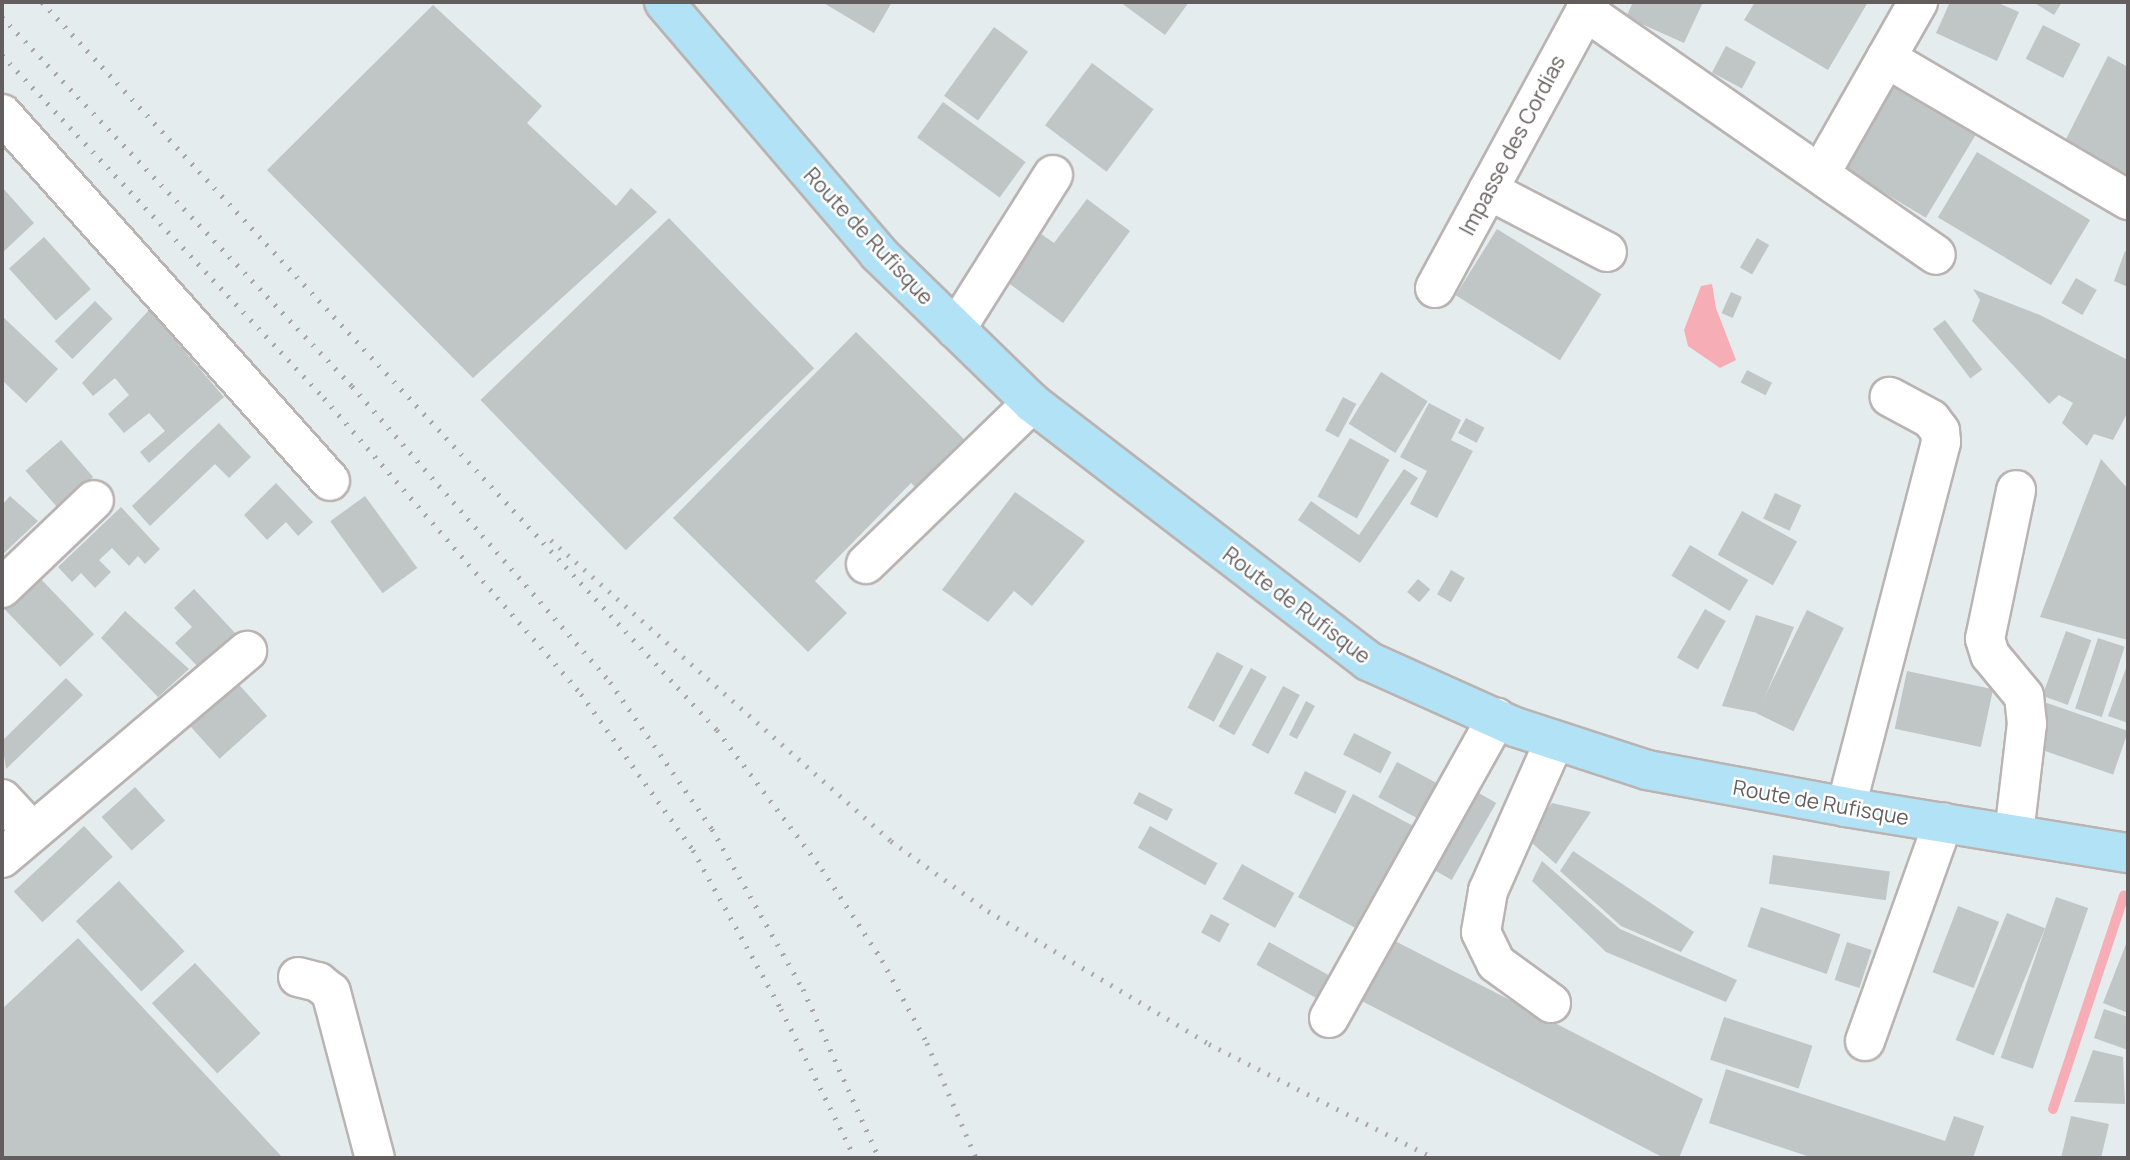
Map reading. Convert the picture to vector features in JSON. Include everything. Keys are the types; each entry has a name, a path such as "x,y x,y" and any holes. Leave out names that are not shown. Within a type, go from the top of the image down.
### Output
{"main road":[{"name":"Route de Rufisque","path":"664,2 878,253 1032,402 1368,661 1497,718 1647,770 1846,807 2114,850"}],"street":[{"path":"1820,174 1918,2"},
{"path":"1587,6 1936,256"},
{"name":"Impasse des Cordias","path":"1435,288 1587,6"},
{"path":"1886,58 2128,200"},
{"path":"2,114 330,481"},
{"path":"956,329 1053,175"},
{"path":"1488,190 1607,252"},
{"path":"1846,807 1941,442 1940,431 1931,419 1890,397"},
{"path":"866,564 1032,402"},
{"path":"2014,834 2027,724 2024,696 1990,655 1985,639 2016,490"},
{"path":"2,588 94,500"},
{"path":"2,858 31,830 247,651"},
{"path":"1329,1018 1497,718"},
{"path":"1551,1003 1496,963 1481,932 1488,891 1555,740"},
{"path":"2,799 31,830"},
{"path":"1865,1041 1943,823"},
{"path":"298,977 318,982 331,992 375,1158"}],"shaded area":[{"path":"1712,284 1716,308 1736,360 1720,368 1688,346 1684,330 1701,286"}],"building":[{"path":"822,2 892,2 874,33"},
{"path":"1120,2 1189,2 1165,35"},
{"path":"1633,2 1703,2 1684,43 1626,17"},
{"path":"1755,2 1868,2 1828,70 1744,20"},
{"path":"1950,2 1996,2 2019,12 1997,61 1936,33"},
{"path":"2033,2 2062,2 2054,15"},
{"path":"433,5 542,106 527,123 616,206 631,188 657,212 473,378 267,170"},
{"path":"2043,25 2080,44 2063,78 2026,59"},
{"path":"994,27 1028,52 978,120 944,96"},
{"path":"1726,46 1756,62 1742,88 1712,72"},
{"path":"2108,56 2128,67 2128,187 2060,151"},
{"path":"1092,63 1153,109 1107,172 1045,125"},
{"path":"1888,69 1981,125 1926,218 1832,162"},
{"path":"943,102 1026,162 1000,198 917,138"},
{"path":"1977,152 2090,220 2051,285 1938,217"},
{"path":"2,187 34,223 2,253"},
{"path":"1087,199 1130,231 1063,323 999,276 1034,229 1054,243"},
{"path":"669,218 814,368 626,550 481,400"},
{"path":"1497,229 1601,294 1560,360 1456,295"},
{"path":"44,237 91,289 56,320 9,268"},
{"path":"1757,238 1769,245 1752,274 1740,267"},
{"path":"2125,251 2128,253 2128,287 2114,281"},
{"path":"2076,278 2097,290 2082,315 2062,303"},
{"path":"1973,289 2040,315 2128,360 2128,412 2113,440 2094,434 2087,446 2062,423 2073,403 2059,395 2049,404 1972,321 1980,300"},
{"path":"1731,292 1742,297 1733,318 1722,313"},
{"path":"95,301 113,319 72,359 55,341"},
{"path":"149,310 224,397 149,463 140,452 165,431 149,413 124,433 108,414 129,395 115,378 93,396 82,383"},
{"path":"2,316 58,369 26,403 2,380"},
{"path":"1945,320 1982,370 1970,379 1933,329"},
{"path":"856,332 976,451 927,499 911,483 815,581 847,613 808,652 673,518"},
{"path":"1747,370 1772,383 1766,395 1741,382"},
{"path":"1381,372 1428,401 1395,453 1349,424"},
{"path":"1343,397 1356,404 1338,438 1325,431"},
{"path":"1429,403 1461,420 1451,440 1473,451 1437,518 1410,504 1427,471 1400,457"},
{"path":"1466,418 1485,428 1477,443 1458,433"},
{"path":"219,423 251,457 229,478 215,464 150,526 132,506"},
{"path":"1350,438 1389,460 1357,518 1318,497"},
{"path":"61,440 93,477 58,508 26,471"},
{"path":"2101,459 2128,489 2128,640 2040,617"},
{"path":"1404,469 1418,478 1360,563 1298,520 1311,501 1359,535"},
{"path":"276,483 313,522 298,536 286,522 267,540 244,515"},
{"path":"1015,492 1085,541 1032,606 1014,591 988,622 942,590"},
{"path":"1775,493 1801,505 1789,531 1763,518"},
{"path":"10,496 38,521 2,555 2,505"},
{"path":"365,496 417,568 383,593 330,521"},
{"path":"121,507 160,549 145,564 138,556 129,566 112,548 99,560 111,572 95,588 81,573 72,582 58,567"},
{"path":"1742,511 1797,542 1773,585 1718,555"},
{"path":"1690,545 1748,580 1730,611 1671,576"},
{"path":"1451,570 1465,578 1451,602 1437,594"},
{"path":"35,573 94,634 60,667 2,606"},
{"path":"1418,579 1430,589 1419,602 1407,592"},
{"path":"194,589 236,634 200,669 175,643 192,627 174,608"},
{"path":"1705,609 1726,621 1698,669 1677,657"},
{"path":"1807,610 1844,628 1793,731 1757,713"},
{"path":"125,611 189,669 158,697 101,638"},
{"path":"1756,615 1794,627 1758,713 1722,706"},
{"path":"2066,631 2091,640 2068,705 2042,696"},
{"path":"2098,638 2125,647 2102,717 2075,708"},
{"path":"1217,652 1243,666 1214,722 1187,708"},
{"path":"2128,663 2128,723 2108,716"},
{"path":"1251,668 1267,677 1234,735 1219,727"},
{"path":"1907,671 1993,689 1981,747 1895,729"},
{"path":"66,678 83,695 6,769 2,741"},
{"path":"233,678 267,716 220,759 185,721"},
{"path":"1283,686 1300,695 1268,754 1252,745"},
{"path":"1306,701 1315,706 1297,739 1289,735"},
{"path":"2044,702 2128,731 2113,774 2029,745"},
{"path":"1354,733 1391,752 1381,773 1343,754"},
{"path":"1397,762 1438,784 1420,819 1378,797"},
{"path":"1305,771 1346,791 1335,814 1294,793"},
{"path":"1465,785 1496,803 1452,880 1420,862"},
{"path":"135,787 165,820 132,851 102,817"},
{"path":"1139,792 1173,809 1167,821 1133,804"},
{"path":"1353,794 1415,827 1360,930 1298,897"},
{"path":"1552,803 1591,812 1556,864 1525,837"},
{"path":"84,826 113,857 42,922 14,891"},
{"path":"1150,826 1217,863 1205,885 1138,848"},
{"path":"1573,851 1694,932 1681,952 1621,926 1560,871"},
{"path":"1773,855 1890,871 1886,900 1769,884"},
{"path":"1542,861 1620,929 1737,980 1726,1002 1606,952 1532,881"},
{"path":"1242,864 1294,893 1275,928 1223,899"},
{"path":"119,881 184,951 141,991 76,921"},
{"path":"2056,897 2088,908 2033,1069 2001,1058"},
{"path":"1958,906 1999,922 1974,988 1933,972"},
{"path":"1761,907 1840,934 1827,974 1747,947"},
{"path":"2007,913 2045,928 1994,1055 1956,1040"},
{"path":"1211,914 1230,924 1220,942 1201,933"},
{"path":"78,938 283,1158 2,1158 2,1009"},
{"path":"1391,939 1703,1099 1679,1158 1664,1158 1360,1000"},
{"path":"2128,939 2128,1013 2103,1003"},
{"path":"1269,942 1331,976 1318,999 1256,965"},
{"path":"1847,942 1872,950 1859,988 1835,980"},
{"path":"195,963 260,1033 217,1073 152,1003"},
{"path":"2104,1009 2128,1017 2128,1050 2094,1038"},
{"path":"1724,1017 1812,1046 1799,1089 1710,1060"},
{"path":"2093,1050 2123,1057 2125,1104 2074,1102"},
{"path":"1726,1069 1945,1141 1954,1116 1984,1126 1973,1158 1813,1158 1709,1123"},
{"path":"2071,1116 2109,1124 2101,1158 2061,1158"}],"waterway":[{"path":"2053,1109 2124,895"}],"railway":[{"path":"42,2 717,730 822,869 882,960 927,1043 976,1158"},
{"path":"2,17 352,386 610,682 712,829 803,989 879,1158"},
{"path":"2,55 324,398 581,694 693,850 781,1009 855,1158"},
{"path":"551,540 891,841 988,911 1209,1044 1434,1158"}]}
